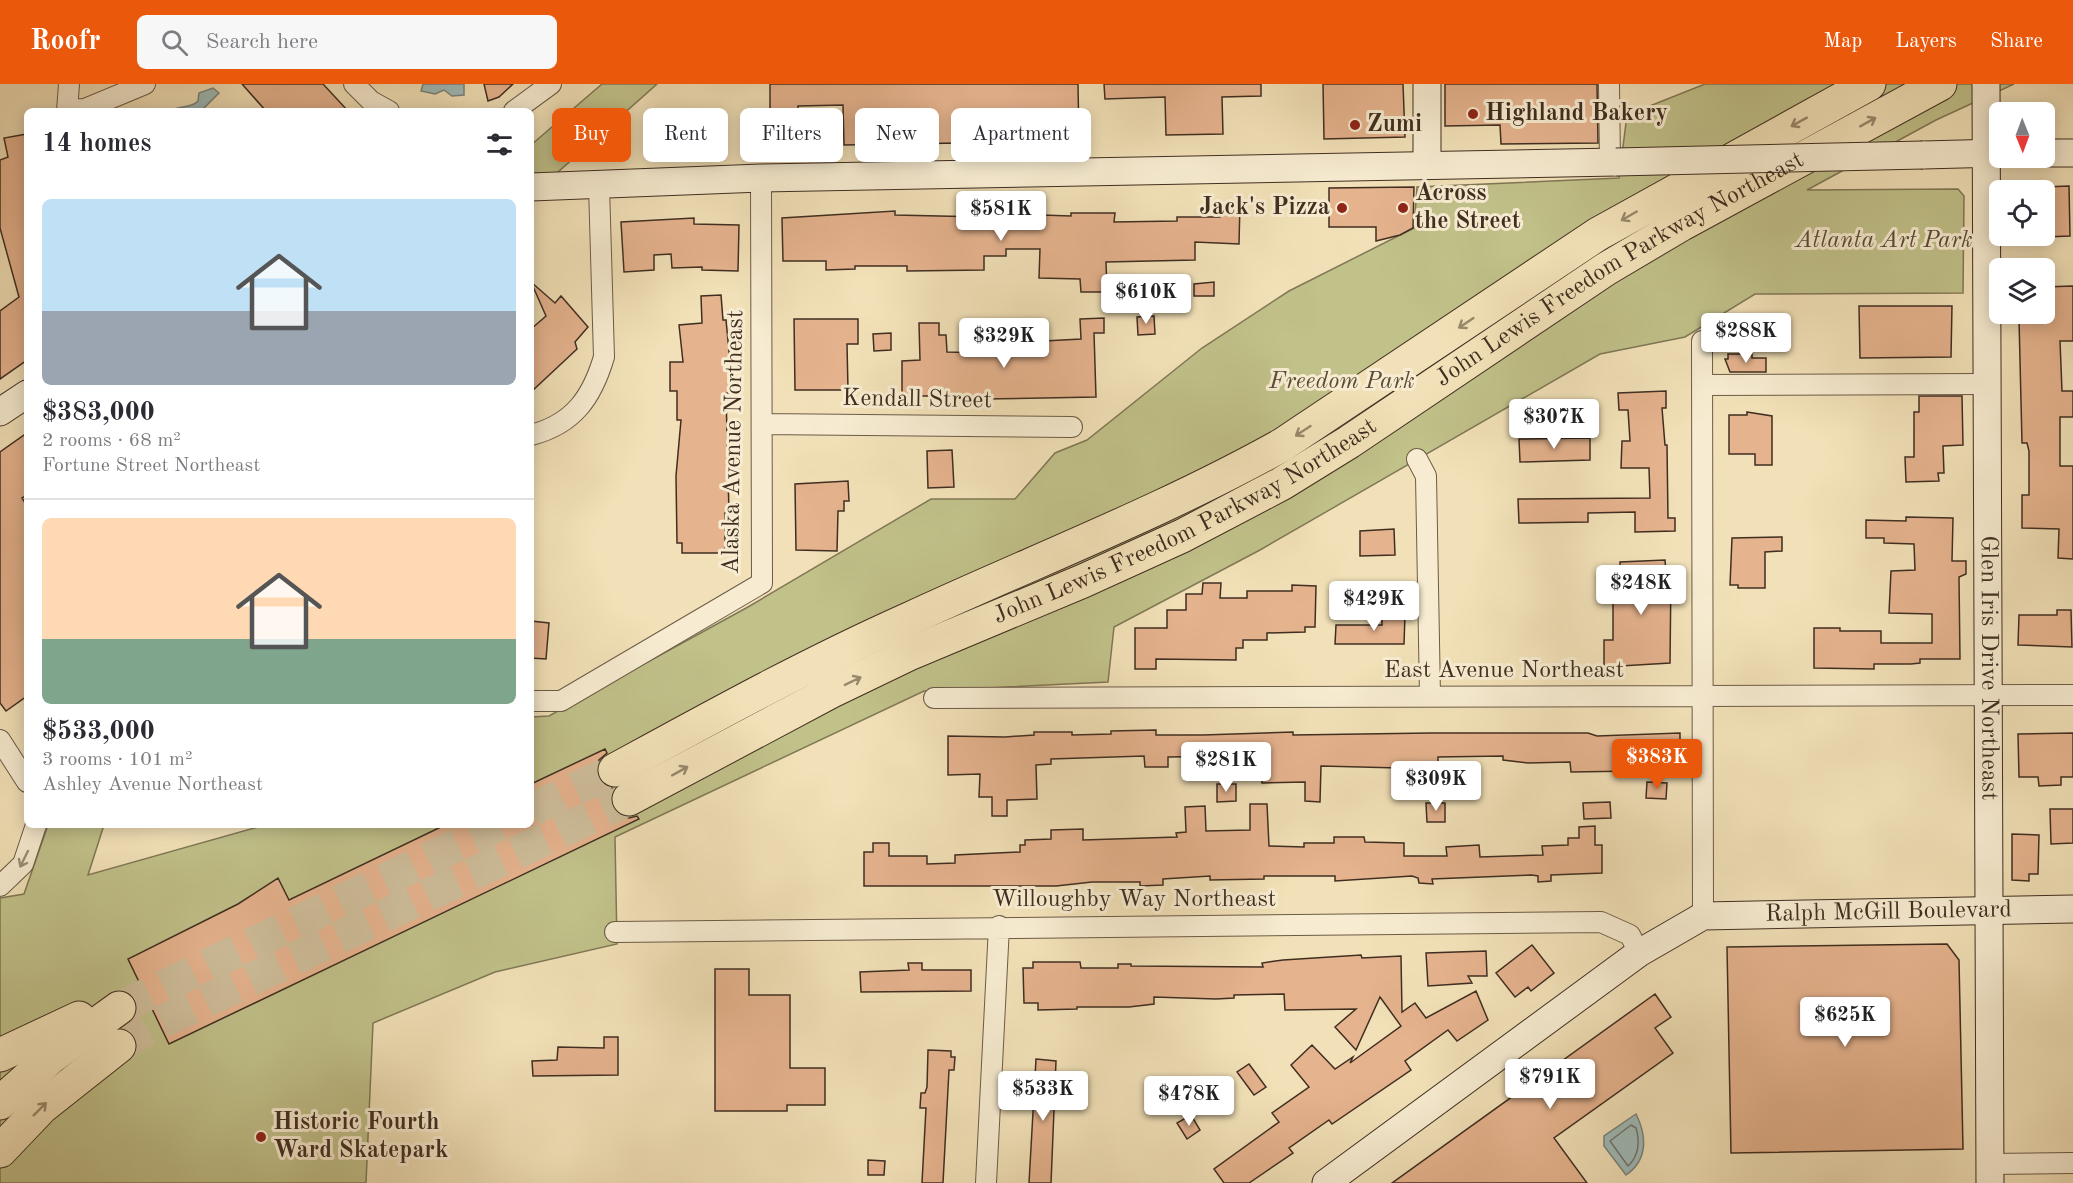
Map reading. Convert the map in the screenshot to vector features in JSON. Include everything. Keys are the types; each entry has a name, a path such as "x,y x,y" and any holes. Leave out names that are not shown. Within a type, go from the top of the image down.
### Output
{"highway":[{"name":"John Lewis Freedom Parkway Northeast","path":"615,770 836,652 1073,549 1230,474 1282,445 1598,234 1869,84"},
{"name":"John Lewis Freedom Parkway Northeast","path":"629,799 830,692 910,653 1133,558 1272,489 1349,442 1606,269 1682,224 1940,84"},
{"path":"0,1055 78,1018 119,1008 50,1058 0,1103"},
{"path":"0,1151 56,1094 118,1046"}],"main road":[{"path":"1427,84 1427,165"},
{"name":"Glen Iris Drive Northeast","path":"1986,84 1989,132"},
{"path":"534,187 761,178 1989,153"},
{"path":"2055,153 2073,153"},
{"name":"Glen Iris Drive Northeast","path":"1989,1173 1985,384 1992,168"},
{"path":"0,412 24,396"},
{"name":"Ralph McGill Boulevard","path":"1703,916 2073,909"},
{"path":"1326,1183 1639,953 1703,916"}],"street":[{"path":"67,108 69,84"},
{"path":"87,108 145,84"},
{"path":"354,84 371,101 384,108"},
{"path":"518,108 551,84"},
{"path":"1609,84 1613,162"},
{"name":"Alaska Avenue Northeast","path":"534,700 561,700 762,583 761,178"},
{"path":"534,434 562,422 581,407 596,384 604,357 599,186"},
{"path":"1702,341 1703,916"},
{"path":"1702,385 1985,384"},
{"name":"Kendall Street","path":"762,424 1072,427"},
{"path":"1417,459 1426,476 1430,696"},
{"name":"East Avenue Northeast","path":"934,698 2073,695"},
{"path":"0,740 20,753 24,770"},
{"path":"0,885 23,864 35,828"},
{"name":"Willoughby Way Northeast","path":"615,932 1601,921 1630,934 1639,953"},
{"path":"986,1183 999,926"},
{"path":"1989,1173 2073,1163"}],"green space":[{"path":"602,84 657,84 630,108 574,108"},
{"name":"Freedom Park","path":"1705,84 2014,84 1936,120 1807,190 1958,189 1964,196 1963,293 1755,294 1685,337 1600,354 1260,550 1114,627 1108,682 924,691 615,837 617,944 495,972 373,1023 366,1183 0,1183 0,898 24,894 47,828 103,828 88,875 254,828 534,828 534,717 549,716 748,607 931,499 1015,499 1055,453 1087,440 1202,348 1289,291 1414,228 1417,187 1619,178 1627,115"},
{"path":"552,127 552,162 569,162 534,193 534,142"}],"water":[{"path":"423,84 464,84 464,95 452,96 444,90 435,94 421,91"},
{"path":"213,88 219,93 204,108 177,108 198,101 199,93"},
{"path":"1636,1114 1642,1131 1642,1155 1626,1175 1604,1146 1604,1136"}],"building":[{"path":"242,84 323,84 345,108 263,108"},
{"path":"484,84 513,84 499,97 488,101"},
{"path":"770,84 1078,84 1078,108 951,108 951,143 939,143 939,108 855,108 855,145 844,145 843,105 770,108"},
{"path":"1104,84 1261,84 1261,96 1222,97 1223,134 1166,135 1165,97 1105,99"},
{"path":"1323,84 1403,84 1405,137 1324,139"},
{"path":"1445,84 1597,84 1598,143 1501,144 1500,125 1445,126"},
{"path":"24,135 24,362 0,379 0,311 19,297 0,228 0,160 8,157 4,138"},
{"path":"2069,186 2070,236 2055,237 2055,187"},
{"path":"1414,187 1413,228 1400,235 1376,241 1376,227 1329,227 1329,188"},
{"path":"1221,204 1240,204 1239,244 1195,242 1195,260 1106,262 1107,292 1081,292 1080,279 1039,278 1040,249 1006,249 1006,256 984,256 984,270 907,271 907,266 855,266 855,269 826,270 826,261 783,261 782,218 895,211 895,215 983,217 983,223 1041,222 1041,215 1071,216 1071,213 1115,213 1114,222 1177,221 1177,217 1220,217"},
{"path":"694,218 694,224 739,225 738,271 702,270 702,267 672,268 671,254 654,255 654,270 624,272 621,222"},
{"path":"1214,282 1214,296 1194,296 1194,284"},
{"path":"534,285 555,303 561,296 588,327 575,342 577,349 534,389 534,326 546,316"},
{"path":"2073,286 2073,341 2060,341 2062,391 2073,391 2073,417 2060,417 2060,466 2073,466 2073,559 2058,558 2059,529 2022,528 2022,495 2029,495 2029,451 2027,443 2022,443 2019,324 2055,324 2055,287"},
{"path":"721,295 729,351 729,393 726,393 729,513 725,513 725,553 682,553 682,543 677,543 676,476 681,420 677,420 677,391 670,391 670,362 683,362 679,325 702,323 701,296"},
{"path":"1859,306 1952,306 1951,357 1860,358"},
{"path":"1154,316 1155,334 1138,335 1137,317"},
{"path":"1104,318 1104,333 1094,333 1096,397 983,399 983,404 965,404 965,396 902,396 902,361 920,360 919,323 939,323 939,335 946,335 947,352 986,353 986,346 1044,346 1044,341 1081,339 1080,319"},
{"path":"794,319 858,319 858,344 847,344 848,390 795,390"},
{"path":"891,333 891,350 874,351 873,334"},
{"path":"1728,354 1752,354 1752,358 1766,358 1766,372 1730,372 1725,359 1728,359"},
{"path":"1666,391 1666,408 1662,408 1665,445 1667,445 1668,518 1675,518 1675,531 1635,532 1635,512 1588,513 1588,522 1519,523 1518,499 1650,498 1649,468 1621,468 1622,441 1630,441 1628,410 1619,410 1618,393"},
{"path":"1919,396 1962,396 1963,445 1943,446 1944,473 1938,473 1939,481 1906,482 1905,457 1914,457 1914,412 1919,412"},
{"path":"1747,412 1772,416 1772,465 1755,465 1755,454 1729,454 1729,415 1747,415"},
{"path":"24,435 24,497 22,498 24,501 24,698 6,711 0,703 0,452"},
{"path":"1590,438 1590,460 1520,462 1519,439"},
{"path":"952,450 954,487 928,488 927,451"},
{"path":"848,481 849,501 844,501 844,511 838,511 837,551 796,550 795,484"},
{"path":"1906,517 1953,518 1952,561 1966,561 1966,574 1959,577 1960,659 1920,659 1920,663 1911,664 1874,664 1874,669 1814,668 1814,628 1840,628 1840,631 1881,631 1881,643 1932,643 1932,614 1889,613 1891,571 1915,570 1914,544 1884,543 1884,538 1866,538 1866,520 1906,521"},
{"path":"1394,529 1395,555 1360,556 1360,531"},
{"path":"1782,537 1782,551 1765,552 1765,588 1738,588 1738,585 1730,585 1732,538"},
{"path":"1665,560 1666,572 1671,572 1670,663 1604,667 1604,640 1613,640 1613,603 1621,603 1620,562"},
{"path":"1203,583 1221,583 1220,598 1247,598 1247,591 1292,591 1292,585 1316,586 1315,627 1305,627 1305,632 1267,633 1267,640 1243,640 1243,648 1236,648 1236,660 1156,659 1156,669 1135,669 1135,628 1167,628 1167,610 1186,610 1186,594 1202,594"},
{"path":"2057,610 2071,610 2072,647 2018,645 2019,615 2057,615"},
{"path":"1382,614 1405,615 1404,644 1335,644 1336,625 1382,625"},
{"path":"534,621 549,623 546,659 534,658"},
{"path":"1156,730 1156,735 1293,732 1293,735 1588,733 1597,736 1680,733 1680,746 1674,746 1674,754 1635,755 1635,771 1571,772 1570,762 1528,763 1503,760 1503,756 1438,757 1438,769 1321,766 1320,802 1305,801 1305,782 1262,783 1262,768 1234,768 1233,756 1168,757 1168,767 1145,767 1144,756 1051,759 1051,764 1036,765 1037,799 1007,800 1007,816 992,816 992,797 979,797 980,774 948,775 948,736 1005,737 1034,735 1034,732 1072,732 1072,735 1111,734 1111,731"},
{"path":"2073,733 2073,777 2061,777 2061,785 2039,786 2038,777 2019,777 2018,734"},
{"path":"605,749 607,753 599,760 596,770 605,786 614,789 610,798 612,807 620,815 629,818 637,816 639,819 169,1044 128,959 238,904 278,878 289,900 439,828 534,828 534,783"},
{"path":"1647,782 1667,783 1666,799 1646,798"},
{"path":"1217,784 1236,784 1236,801 1217,802"},
{"path":"1610,802 1611,818 1584,819 1583,803"},
{"path":"1426,803 1445,803 1445,822 1427,822"},
{"path":"1250,804 1267,804 1269,846 1304,847 1304,843 1334,843 1334,837 1364,837 1365,842 1404,843 1404,856 1447,856 1446,847 1479,845 1480,857 1543,855 1542,846 1568,845 1568,838 1579,838 1579,827 1595,826 1595,845 1602,845 1602,873 1551,875 1551,881 1538,882 1538,876 1532,875 1432,879 1433,884 1419,883 1418,878 1412,876 1335,881 1335,876 1264,876 1264,879 1210,880 1210,876 1163,879 1163,885 1140,886 1140,882 1092,882 1056,886 864,886 864,852 873,852 873,843 889,843 889,856 927,856 927,864 955,863 955,855 1020,852 1020,845 1025,845 1025,840 1051,839 1051,830 1083,829 1083,840 1177,837 1176,833 1186,832 1185,807 1205,806 1206,831 1250,830"},
{"path":"2050,809 2073,809 2073,843 2051,844"},
{"path":"2012,834 2039,835 2038,874 2029,874 2029,881 2012,880"},
{"path":"1947,944 1959,960 1963,1149 1731,1153 1727,947"},
{"path":"1532,945 1554,973 1531,991 1528,987 1515,997 1496,973"},
{"path":"1486,951 1487,976 1468,976 1472,983 1428,986 1426,953"},
{"path":"1361,955 1362,958 1401,956 1402,1012 1415,1003 1426,1018 1476,991 1488,1020 1457,1041 1448,1030 1405,1061 1411,1070 1332,1124 1329,1120 1289,1148 1293,1153 1249,1183 1224,1183 1214,1169 1279,1122 1272,1113 1309,1087 1291,1065 1312,1045 1335,1069 1353,1057 1350,1063 1401,1026 1380,997 1356,1050 1335,1027 1356,1009 1285,1010 1284,994 1234,995 1234,998 1216,999 1154,997 1154,1004 1129,1007 1077,1007 1077,1009 1038,1010 1038,1003 1024,1003 1023,968 1033,968 1033,962 1080,962 1081,968 1118,968 1118,964 1263,967 1262,963 1283,960"},
{"path":"908,963 922,963 922,970 971,970 971,991 861,992 860,972 909,970"},
{"path":"715,969 749,969 749,995 790,995 790,1068 825,1068 825,1105 787,1105 787,1111 715,1111"},
{"path":"1655,994 1671,1017 1655,1028 1673,1053 1554,1138 1587,1183 1392,1183"},
{"path":"604,1037 618,1037 618,1075 533,1076 532,1061 557,1060 558,1047 604,1048"},
{"path":"928,1050 951,1051 951,1057 955,1057 954,1070 949,1070 943,1183 922,1183 926,1108 920,1108 921,1093 925,1093 927,1087"},
{"path":"1036,1059 1056,1061 1051,1183 1029,1183"},
{"path":"1249,1064 1266,1087 1254,1095 1237,1072"},
{"path":"1191,1115 1200,1130 1187,1139 1177,1123"},
{"path":"868,1160 885,1161 884,1175 868,1175"}],"tunnel":[{"path":"534,809 615,770"},
{"path":"119,1046 159,1023 629,799"},
{"path":"119,1008 493,828"}],"place":[{"name":"Highland Bakery","path":"1473,114"},
{"name":"Zumi","path":"1355,125"},
{"name":"Jack's Pizza","path":"1342,208"},
{"name":"Across the Street","path":"1403,208"},
{"name":"Historic Fourth Ward Skatepark","path":"261,1137"}],"park label":[{"name":"Atlanta Art Park","path":"1884,241"}]}
